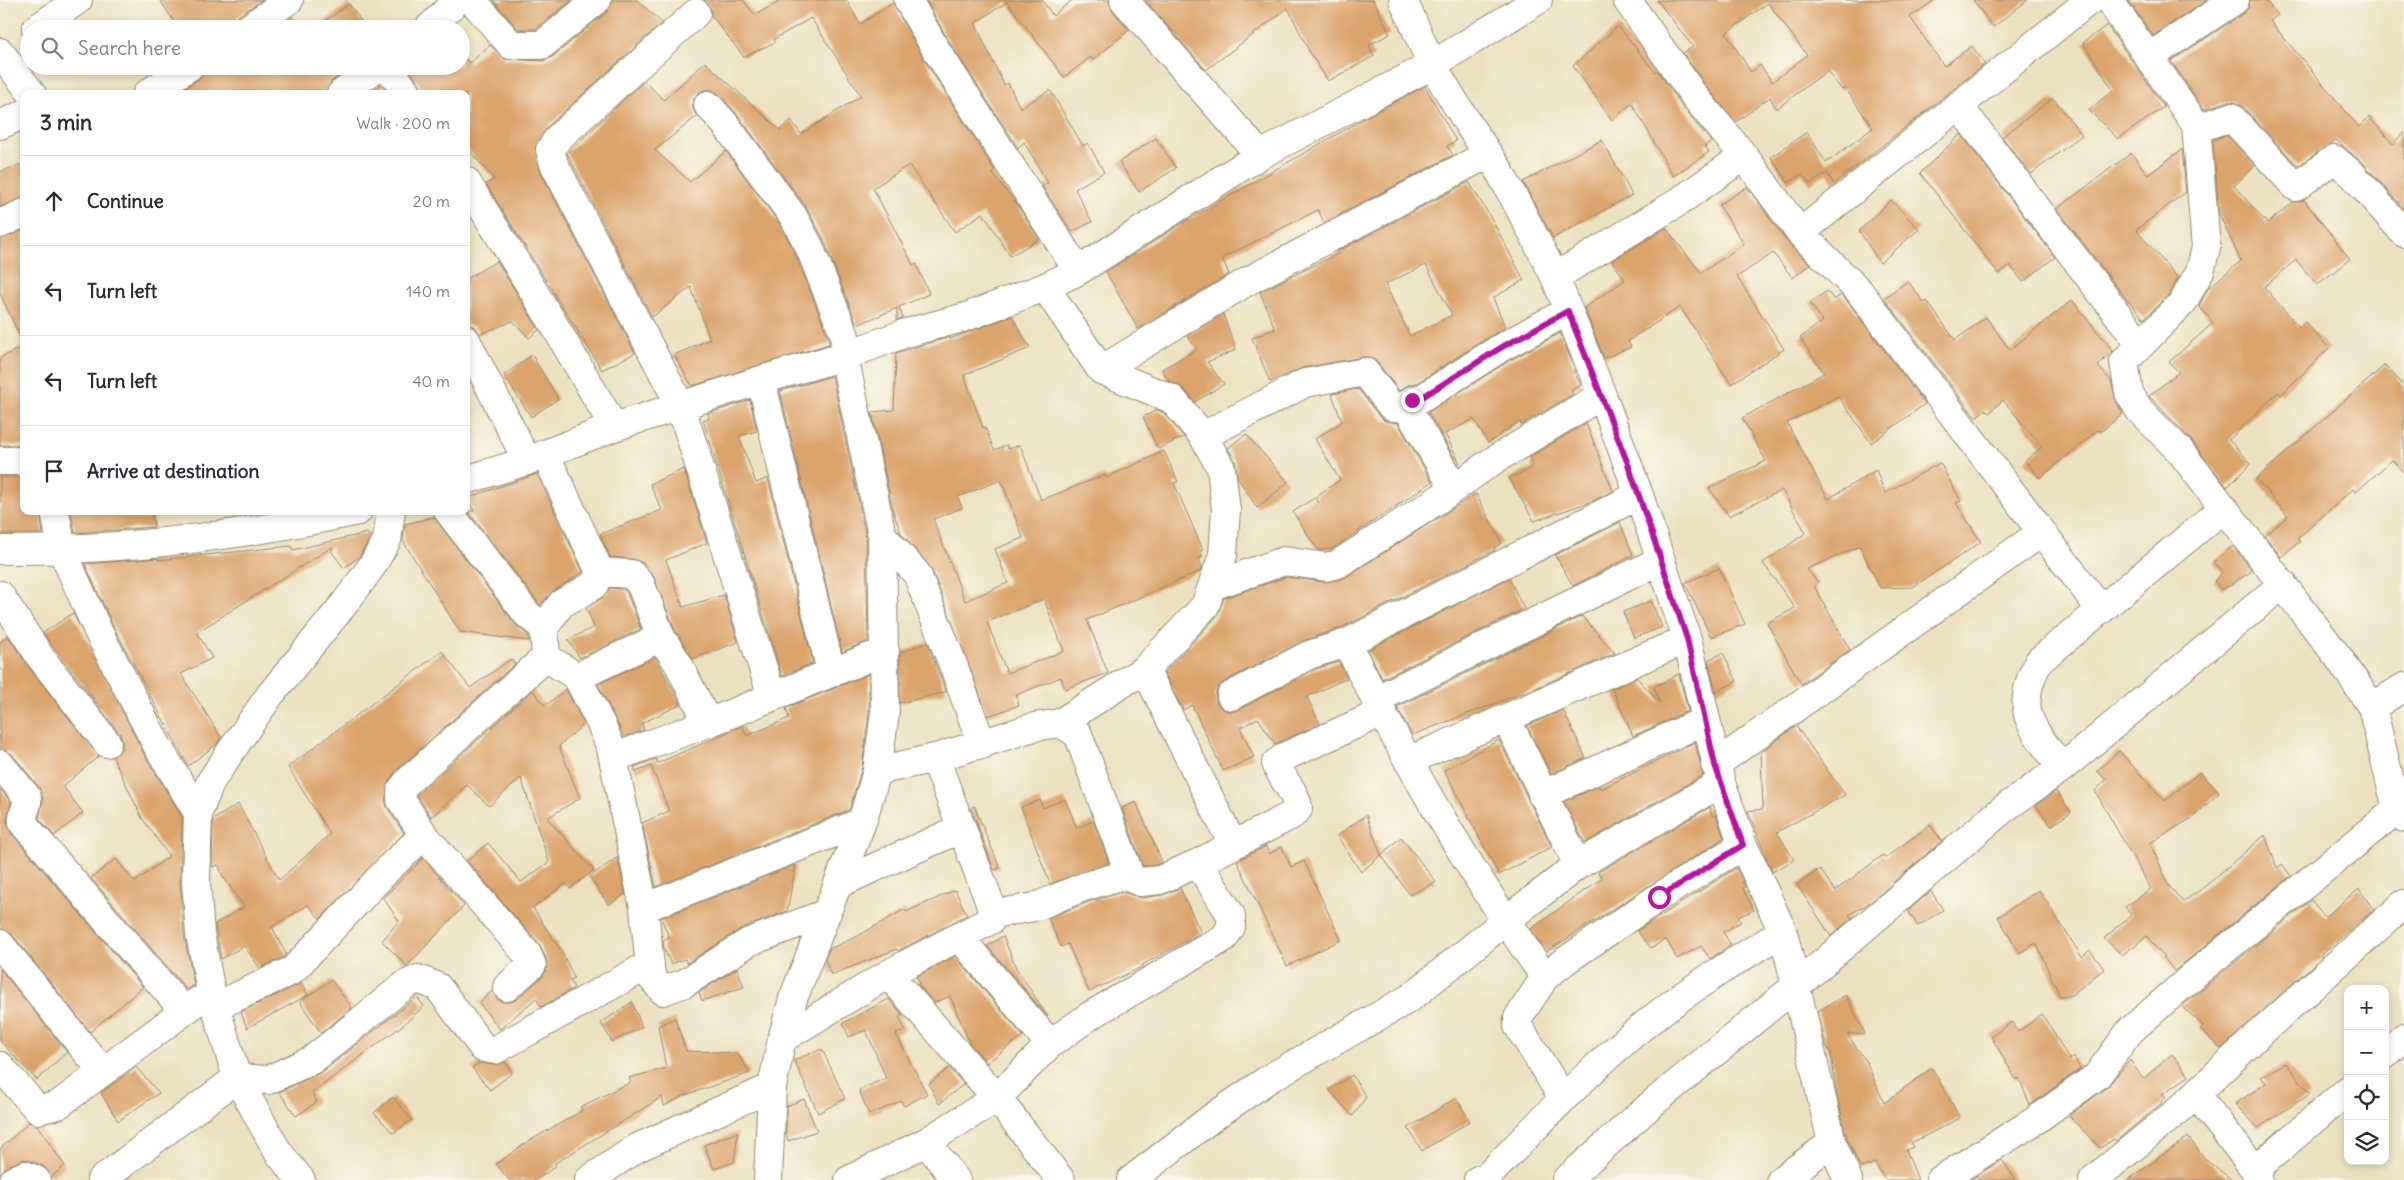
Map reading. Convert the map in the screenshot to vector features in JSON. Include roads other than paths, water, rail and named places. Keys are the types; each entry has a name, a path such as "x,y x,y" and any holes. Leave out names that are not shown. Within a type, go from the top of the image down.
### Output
{"street":[{"path":"49,20 78,0"},
{"path":"260,20 289,0"},
{"path":"437,20 458,0"},
{"path":"472,0 511,45 542,45 597,0"},
{"path":"908,0 934,48 1078,270"},
{"path":"1124,0 1260,155"},
{"path":"1403,0 1432,64 1520,209 1554,277 1602,395 1639,495 1687,639 1718,774 1743,845 1783,932 1832,1143 1848,1180"},
{"path":"470,479 536,458 614,428 760,380 844,356 906,333 966,317 1045,287 1078,270 1260,155 1432,64 1538,0"},
{"path":"1627,0 1695,97 1744,156 1800,233 1859,291 2101,610"},
{"path":"1800,233 2090,0"},
{"path":"1940,1180 2036,1120 2097,1076 2130,1031 2195,974 2402,813 2380,741 2372,707 2339,658 2224,508 2180,452 2140,411 2128,393 2124,362 2183,302 2200,271 2206,248 2196,125 2109,0"},
{"path":"2149,57 2235,0"},
{"path":"696,13 558,138 550,150 554,164 681,407 772,696"},
{"path":"20,40 0,53 29,90"},
{"path":"153,90 176,75"},
{"path":"346,90 366,75"},
{"path":"394,75 405,90"},
{"path":"708,105 725,124 794,216 809,246 845,336 844,356 882,535 886,714 877,771 862,822 793,999 782,1039 772,1087 768,1180"},
{"path":"1960,106 2141,345"},
{"path":"0,125 20,116"},
{"path":"2196,125 2201,127 2231,117 2296,187 2334,160 2353,175 2404,233"},
{"path":"1101,370 1248,281 1488,154"},
{"path":"1554,277 1677,203 1744,156"},
{"path":"470,187 546,310 614,428"},
{"path":"0,224 20,215"},
{"path":"877,771 982,745 1034,727 1060,723 1145,669 1205,606 1223,555 1226,510 1221,468 1203,436 1172,399 1101,370 1045,287"},
{"path":"1407,408 1412,400 1424,396 1502,347 1568,311"},
{"path":"470,347 536,458 600,572"},
{"path":"1203,436 1305,383 1365,372 1392,407 1407,408"},
{"path":"760,380 831,672"},
{"path":"1212,586 1284,562 1326,567 1338,564 1491,462 1602,395"},
{"path":"1407,408 1454,488"},
{"path":"0,461 20,461"},
{"path":"1231,696 1309,655 1348,643 1639,495"},
{"path":"2062,768 2032,728 2024,701 2028,681 2039,661 2224,508"},
{"path":"56,515 62,550 98,630 154,739 198,813"},
{"path":"0,550 62,550 231,522 312,515"},
{"path":"301,1180 278,1152 237,1078 213,999 200,934 196,881 198,813 211,782 270,695 345,603 372,566 387,540 390,515"},
{"path":"451,515 527,614 544,628"},
{"path":"1131,1180 1214,1117 1270,1078 1410,998 1578,864 1718,774 1828,686 2042,532"},
{"path":"882,535 917,574 951,659 982,745"},
{"path":"992,914 1035,907 1083,887 1123,875 1130,876 1140,882 1160,880 1198,863 1292,815 1298,808 1297,799 1280,778 1276,764 1286,756 1661,560"},
{"path":"546,657 544,628 561,604 594,585 600,572"},
{"path":"600,572 630,574 640,586 661,637 679,665 708,723"},
{"path":"1566,1180 1653,1103 1796,986 2002,810 2062,768 2283,584"},
{"path":"0,595 41,658 107,743"},
{"path":"577,676 661,637"},
{"path":"1408,761 1507,720 1687,639"},
{"path":"1348,643 1378,707 1408,761 1505,921 1545,977"},
{"path":"611,748 621,755 708,723 884,652"},
{"path":"546,657 577,676 611,748 644,908 651,977 663,991 684,983 749,942 827,913"},
{"path":"507,987 532,965 527,954 424,835 402,800 401,790 408,780 546,657"},
{"path":"1145,669 1233,845"},
{"path":"2372,707 2404,687"},
{"path":"1507,720 1578,864"},
{"path":"1542,794 1706,720"},
{"path":"1060,723 1078,734 1130,876"},
{"path":"782,1039 888,974 960,938 991,920 992,914 935,758"},
{"path":"0,764 27,798 28,803 22,816 23,823 184,1011"},
{"path":"644,908 862,822"},
{"path":"838,884 962,828"},
{"path":"0,1066 38,1110 58,1105 184,1011 293,970 390,867 424,835"},
{"path":"1564,1098 1518,1026 1518,1018 1545,977 1598,938 1743,845"},
{"path":"848,1180 926,1142 997,1098 1050,1044 1091,1015 1224,938 1231,927 1231,916 1198,863"},
{"path":"2093,1180 2196,1094 2404,904"},
{"path":"1478,1180 1486,1177 1564,1098 1656,1015 1720,970 1783,932"},
{"path":"960,938 1050,1044"},
{"path":"0,944 102,1071"},
{"path":"101,1180 237,1078 268,1080 312,1060 405,986 418,979 438,987 483,1048 495,1050 650,964"},
{"path":"888,974 997,1098 1061,1180"},
{"path":"2389,1051 2404,1037"},
{"path":"589,1180 637,1148 772,1087"},
{"path":"2196,1094 2257,1175 2344,1094"},
{"path":"926,1142 956,1180"},
{"path":"1781,1180 1832,1143"},
{"path":"14,1180 25,1175 36,1180"}]}
